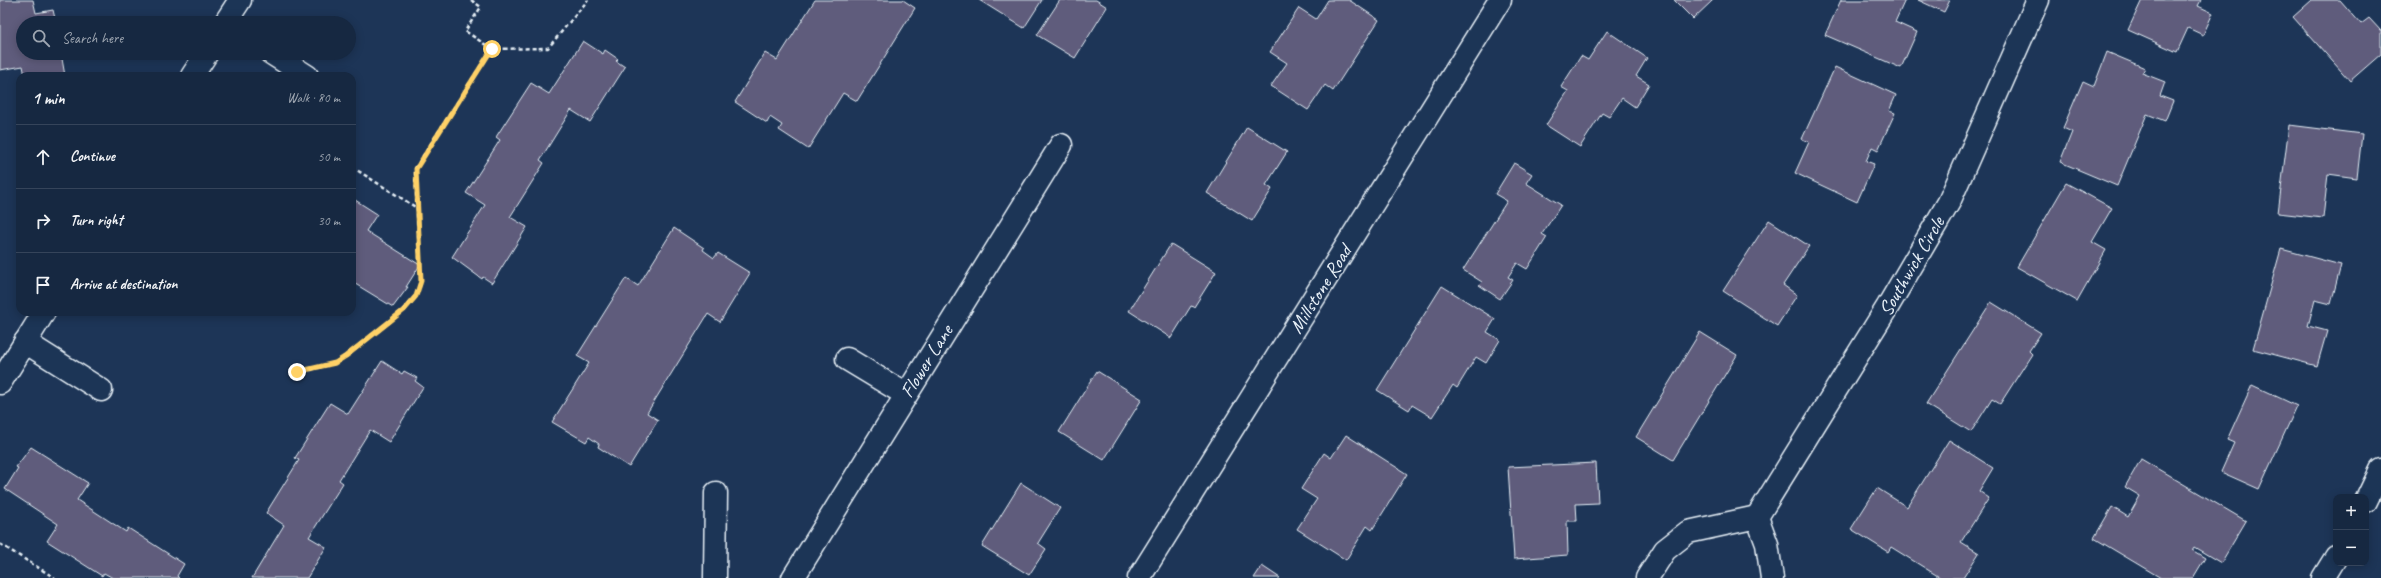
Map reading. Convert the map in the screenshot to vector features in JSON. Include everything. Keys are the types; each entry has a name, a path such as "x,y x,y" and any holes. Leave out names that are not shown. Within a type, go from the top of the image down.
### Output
{"street":[{"path":"230,16 240,0"},
{"name":"Millstone Road","path":"1139,578 1500,0"},
{"name":"Southwick Circle","path":"1757,517 1888,306 1949,202 2038,0"},
{"path":"195,72 202,60"},
{"path":"282,60 301,72"},
{"name":"Flower Lane","path":"794,578 905,394 1061,145"},
{"path":"0,382 41,316"},
{"path":"25,342 101,390"},
{"path":"847,359 905,394"},
{"path":"2369,495 2381,470"},
{"path":"715,578 716,493"},
{"path":"1647,578 1666,550 1688,532 1757,517 1768,544 1772,578"},
{"path":"2323,578 2333,562"}],"path":[{"path":"471,0 482,7 465,31 492,49 548,48 588,0"},
{"path":"297,372 335,363 346,356 404,310 416,296 421,281 416,169 492,49"},
{"path":"356,170 417,208"},
{"path":"0,544 55,578"}],"building":[{"path":"0,0 33,0 36,13 53,10 54,16 16,16 16,60 62,60 64,72 24,72 23,66 0,70"},
{"path":"815,0 903,0 915,8 857,101 843,93 808,149 779,130 782,125 770,117 767,123 735,102 765,53 777,60"},
{"path":"979,0 1042,0 1024,28"},
{"path":"1060,0 1096,0 1107,7 1075,58 1037,35"},
{"path":"1328,0 1349,0 1379,20 1333,91 1325,85 1308,110 1271,86 1287,63 1270,52 1299,8 1316,19"},
{"path":"1674,0 1713,0 1693,19"},
{"path":"1841,0 1905,0 1895,22 1917,32 1901,68 1825,35"},
{"path":"1918,0 1950,0 1944,12"},
{"path":"2142,0 2201,0 2198,6 2213,13 2203,35 2188,28 2177,52 2128,30"},
{"path":"2312,0 2340,0 2361,24 2369,18 2381,31 2381,54 2350,81 2293,17"},
{"path":"1607,31 1647,58 1636,76 1649,84 1635,107 1622,98 1609,117 1602,113 1580,147 1546,125 1568,91 1561,87 1581,56 1588,60"},
{"path":"583,41 603,54 605,50 618,59 616,61 625,67 590,122 571,110 540,160 544,163 510,217 527,227 492,283 483,277 482,279 452,257 485,205 466,193 500,140 496,137 531,83 549,94"},
{"path":"2107,52 2145,68 2142,73 2165,82 2160,96 2173,101 2165,121 2147,114 2117,186 2060,162 2072,132 2063,128 2083,81 2094,86"},
{"path":"1835,67 1896,95 1889,111 1895,113 1878,150 1872,147 1866,161 1874,164 1857,202 1795,173 1809,142 1802,139"},
{"path":"2289,125 2362,134 2357,178 2328,174 2323,218 2278,213"},
{"path":"1247,127 1287,152 1266,185 1272,189 1252,221 1207,193"},
{"path":"1514,163 1532,174 1526,183 1561,205 1542,234 1547,237 1527,269 1517,263 1508,277 1513,280 1500,299 1479,285 1482,282 1463,270 1507,201 1495,194"},
{"path":"2066,183 2112,208 2092,242 2106,250 2077,301 2017,267"},
{"path":"356,201 377,214 366,231 420,265 406,287 408,287 393,307 356,284"},
{"path":"1769,220 1809,246 1783,285 1797,295 1777,326 1723,291"},
{"path":"674,228 704,248 703,250 714,258 718,253 750,273 720,322 708,314 647,413 658,420 629,467 598,447 599,444 589,437 586,442 552,422 589,363 577,356 626,278 638,286"},
{"path":"1171,244 1216,272 1194,307 1191,306 1171,338 1129,311"},
{"path":"2281,249 2341,265 2331,304 2315,300 2308,326 2327,331 2317,366 2253,349"},
{"path":"1442,286 1495,319 1487,332 1500,340 1486,363 1476,357 1457,388 1453,385 1432,417 1412,405 1409,410 1377,390"},
{"path":"1991,302 2041,333 2029,351 2032,354 2000,404 1992,399 1971,432 1926,404"},
{"path":"1700,332 1737,355 1673,460 1636,437"},
{"path":"382,361 402,374 404,371 417,378 415,381 423,387 389,442 370,430 339,480 343,483 309,537 326,547 307,578 252,578 284,525 266,513 299,460 295,458 330,403 348,414"},
{"path":"1097,371 1142,399 1104,460 1059,432"},
{"path":"2252,385 2297,406 2259,489 2221,472 2234,443 2227,440"},
{"path":"1346,435 1407,474 1372,530 1367,526 1346,560 1297,529 1317,499 1301,489 1324,453 1331,458"},
{"path":"1949,440 1993,468 1979,491 1989,498 1961,542 1979,553 1963,578 1941,578 1891,547 1888,552 1851,529 1877,488 1907,507"},
{"path":"31,447 88,483 77,500 126,532 128,528 184,564 177,576 179,578 113,578 104,573 102,576 47,541 58,524 5,489 18,468 16,467"},
{"path":"2141,459 2246,521 2221,563 2194,547 2192,550 2205,558 2193,578 2161,578 2094,538 2112,507 2128,517 2140,496 2125,487"},
{"path":"1596,463 1598,503 1576,504 1577,521 1567,521 1568,555 1514,559 1508,467"},
{"path":"1021,483 1060,508 1038,543 1046,549 1029,575 982,546"},
{"path":"1262,566 1280,578 1254,578"}],"route":[{"path":"297,372 335,363 346,356 368,337 404,310 416,296 421,281 416,169 492,49"}]}
